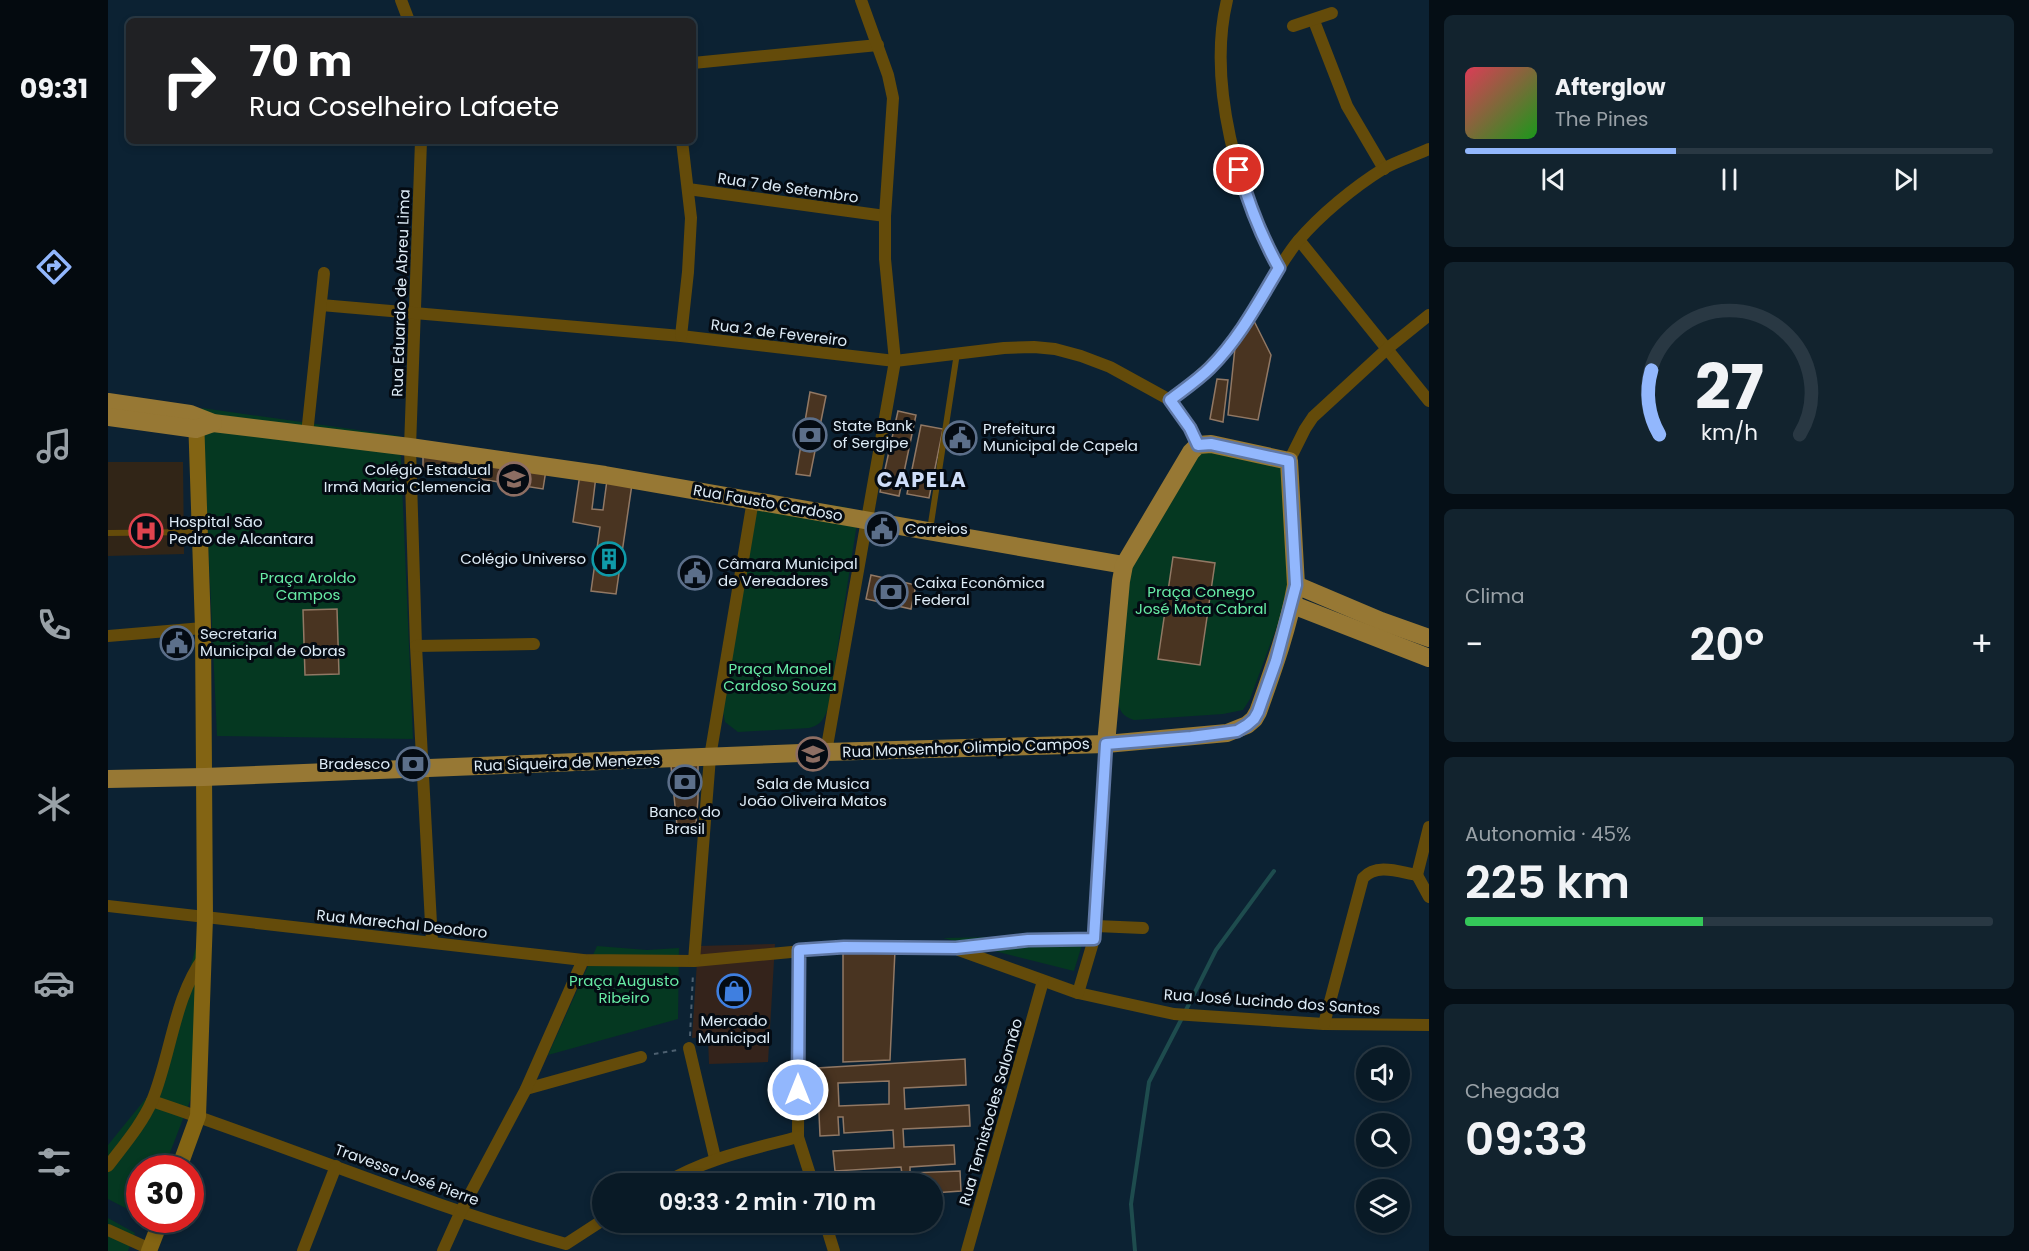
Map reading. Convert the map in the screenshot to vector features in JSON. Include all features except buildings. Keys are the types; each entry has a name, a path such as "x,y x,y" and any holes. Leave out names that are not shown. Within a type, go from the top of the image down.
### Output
{"main road":[{"path":"108,402 196,422"},
{"path":"108,417 213,423 410,447"},
{"path":"1211,444 1289,461 1296,585 1293,604 1276,661 1254,719 1247,725 1227,733 1106,744 1124,565 1191,452 1198,445 1211,444"},
{"name":"Rua Fausto Cardoso","path":"410,447 753,500 1124,565"},
{"path":"1296,585 1381,621 1429,638"},
{"path":"1293,604 1429,658"},
{"name":"Rua Monsenhor Olimpio Campos","path":"826,752 1106,744"},
{"path":"710,757 826,752"},
{"name":"Rua Siqueira de Menezes","path":"423,769 710,757"},
{"path":"108,779 423,769"}],"street":[{"path":"401,0 408,18"},
{"path":"826,752 869,521 895,361 885,259 885,216 893,98 888,75 861,0"},
{"path":"1227,0 1221,49 1221,79 1226,111 1239,170 1251,210 1263,240 1279,268"},
{"path":"1293,26 1332,14"},
{"path":"1314,21 1347,106 1384,169"},
{"path":"696,63 878,45"},
{"name":"Rua Eduardo de Abreu Lima","path":"410,447 421,144"},
{"path":"681,336 690,243 688,189 682,144"},
{"path":"1170,400 1208,370 1228,348 1299,240 1348,195 1384,169 1429,149"},
{"name":"Rua 7 de Setembro","path":"688,189 885,216"},
{"path":"1299,240 1429,401"},
{"path":"307,435 324,273"},
{"name":"Rua 2 de Fevereiro","path":"321,305 681,336 895,361 1004,348 1055,349 1110,367 1170,400 1190,428 1198,445"},
{"path":"1289,461 1313,417 1388,348 1429,315"},
{"path":"184,1155 198,1116 205,918 202,628 196,422"},
{"path":"410,447 416,646 432,942"},
{"path":"694,961 710,757 753,500"},
{"path":"108,636 202,628"},
{"path":"416,646 534,644"},
{"path":"1078,993 1095,933 1106,744"},
{"path":"1429,827 1417,875 1429,897"},
{"path":"1324,1024 1363,878 1378,869 1417,875"},
{"name":"Rua Marechal Deodoro","path":"108,906 583,960 694,961 799,950 855,947 956,948"},
{"path":"956,948 1143,928"},
{"name":"Rua José Lucindo dos Santos","path":"956,948 1078,993 1174,1014 1324,1024 1429,1025"},
{"path":"799,950 798,1137 809,1173"},
{"path":"108,1166 152,1101 189,983 204,957"},
{"path":"444,1251 460,1211 526,1089 583,960"},
{"name":"Rua Temistocles Salomão","path":"967,1251 1043,981"},
{"path":"689,1048 715,1158"},
{"path":"526,1089 641,1057"},
{"name":"Travessa José Pierre","path":"152,1101 568,1247 592,1228"},
{"path":"681,1173 715,1158 798,1137"},
{"path":"303,1251 336,1166"},
{"path":"108,1230 150,1250 156,1233"},
{"path":"828,1233 834,1251"}],"lane":[{"path":"930,531 957,353"},
{"path":"108,533 199,532"}],"path":[{"path":"641,1057 689,1048 694,961"}],"shaded area":[{"name":"Hospital São Pedro de Alcantara","path":"108,462 183,462 184,554 108,556"},
{"name":"Mercado Municipal","path":"775,944 768,1062 709,1064 708,1037 692,1038 698,946"}],"green space":[{"name":"Praça Aroldo Campos","path":"202,408 400,436 413,739 217,736"},
{"name":"Praça Conego José Mota Cabral","path":"1202,446 1277,459 1283,475 1290,577 1284,607 1250,699 1243,710 1223,714 1134,720 1122,712 1118,699 1122,565"},
{"name":"Praça Manoel Cardoso Souza","path":"767,497 845,507 854,510 858,517 828,709 825,716 819,724 809,728 738,732 725,722 722,707 756,511"},
{"path":"201,930 195,1088 169,1155 126,1155 126,1208 108,1199 108,1145 156,1086"},
{"path":"1085,935 1074,971 943,938"},
{"name":"Praça Augusto Ribeiro","path":"597,946 647,950 679,948 678,1019 548,1055"},
{"path":"108,1218 126,1228 126,1233 135,1233 128,1251 108,1251"}],"waterway":[{"path":"1185,1012 1216,950 1274,871"},
{"path":"1135,1251 1131,1204 1149,1082 1182,1018"}],"place":[{"name":"State Bank of Sergipe","path":"810,435"},
{"name":"Prefeitura Municipal de Capela","path":"960,438"},
{"name":"Colégio Estadual Irmã Maria Clemencia","path":"514,479"},
{"name":"Correios","path":"882,529"},
{"name":"Hospital São Pedro de Alcantara","path":"146,531"},
{"name":"Colégio Universo","path":"609,559"},
{"name":"Câmara Municipal de Vereadores","path":"695,573"},
{"name":"Caixa Econômica Federal","path":"891,592"},
{"name":"Secretaria Municipal de Obras","path":"177,643"},
{"name":"Sala de Musica João Oliveira Matos","path":"813,754"},
{"name":"Bradesco","path":"413,764"},
{"name":"Banco do Brasil","path":"685,782"},
{"name":"Mercado Municipal","path":"734,991"}],"district":[{"name":"CAPELA","path":"922,480"}],"route":[{"path":"798,1090 799,950 844,947 956,948 1028,940 1094,939 1106,744 1237,731 1254,719 1258,712 1276,661 1293,604 1296,585 1289,461 1211,444 1198,445 1190,428 1170,400 1208,370 1228,348 1279,268 1263,240 1239,170"}]}
